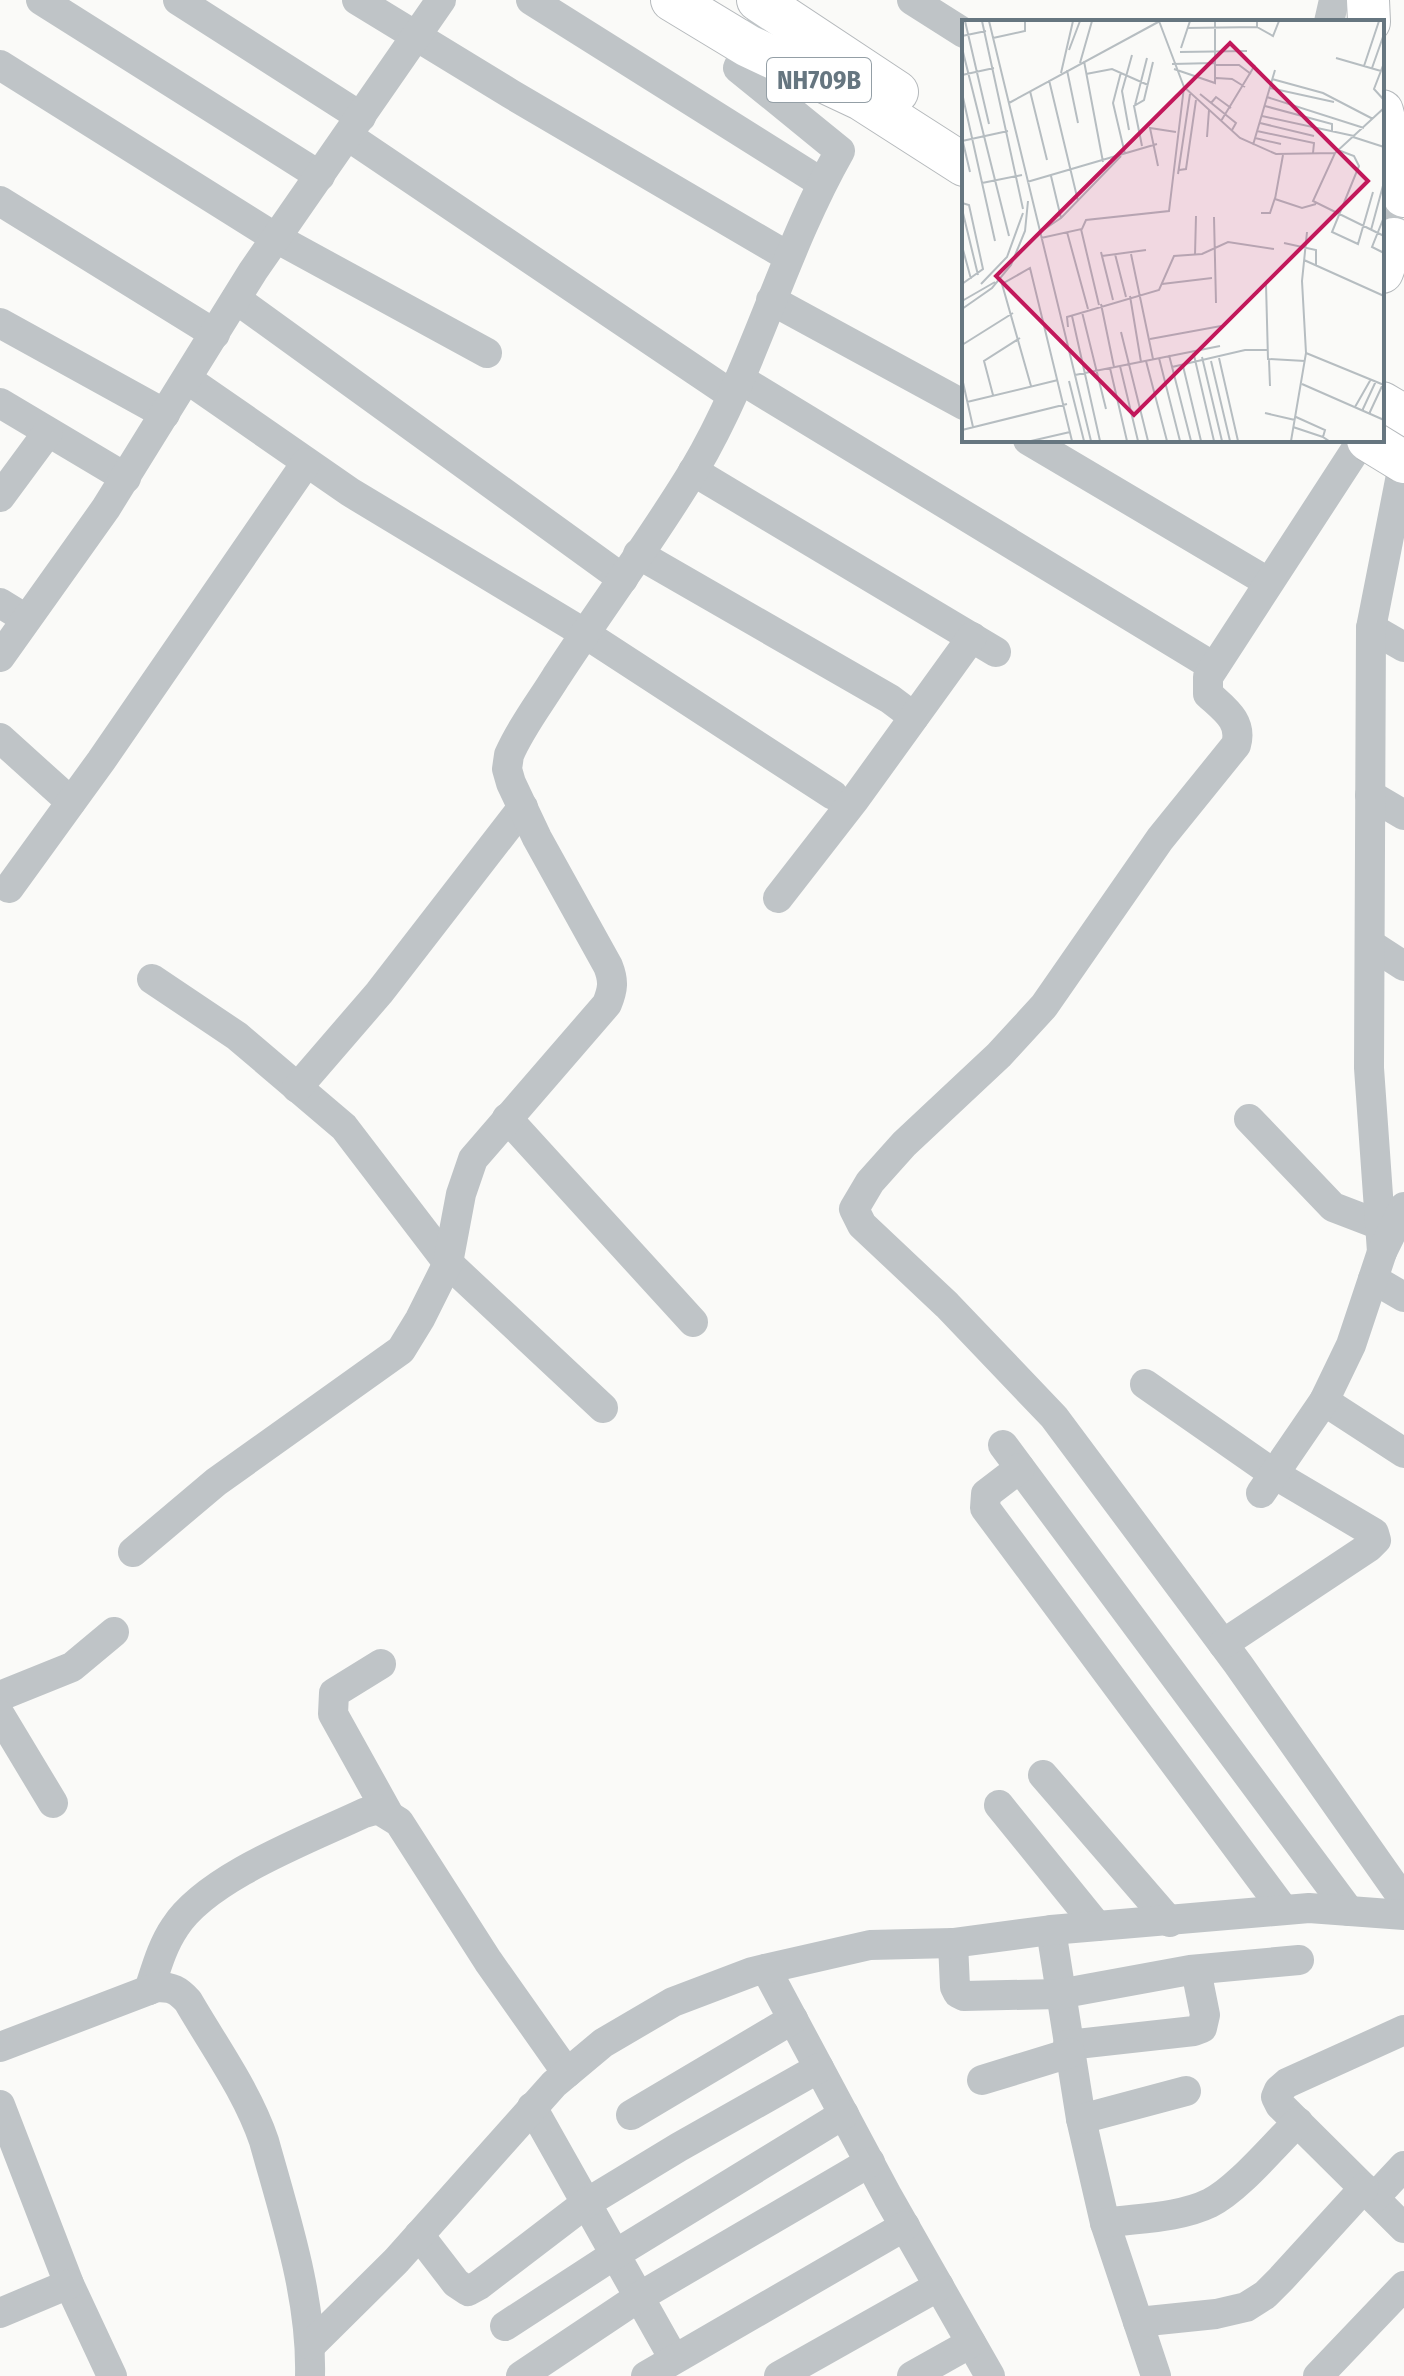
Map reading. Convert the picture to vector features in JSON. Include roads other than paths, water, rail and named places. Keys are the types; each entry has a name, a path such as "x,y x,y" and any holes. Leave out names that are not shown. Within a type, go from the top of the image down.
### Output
{"highway":[{"name":"NH709B","path":"672,0 748,46 909,158 962,190"},
{"path":"1368,0 1369,20"},
{"name":"NH709B","path":"770,3 962,133"},
{"name":"NH709B","path":"748,46 861,99 962,164"},
{"path":"1384,119 1404,196"},
{"path":"1384,404 1404,416"},
{"path":"1384,432 1404,444"},
{"path":"1369,442 1404,461"}],"street":[{"path":"41,0 320,176"},
{"path":"178,0 355,127 481,223 736,387 1214,667"},
{"path":"357,0 789,257"},
{"path":"0,657 126,478 276,238 441,0"},
{"path":"531,0 822,183"},
{"path":"912,0 962,32"},
{"path":"1329,20 1334,0"},
{"path":"1350,20 1361,0"},
{"path":"133,1552 216,1482 393,1358 409,1340 448,1263 466,1173 473,1159 607,1004 613,990 613,978 608,966 523,807 507,769 509,755 584,633 693,471 736,387 789,257 840,151 738,68 770,3"},
{"path":"0,65 276,238 487,353"},
{"path":"0,201 215,334"},
{"path":"236,299 630,566 890,699 914,717"},
{"path":"771,300 962,404"},
{"path":"0,323 165,414"},
{"path":"187,379 350,492 584,633 833,795"},
{"path":"0,403 126,478"},
{"path":"0,497 48,432"},
{"path":"1031,442 1268,582"},
{"path":"1364,442 1268,582 1208,677 1208,694 1231,715 1236,724 1239,735 1236,745 1160,839 1044,1006 999,1055 904,1144 870,1182 854,1209 862,1225 947,1305 1054,1417 1223,1644 1404,1900"},
{"path":"1404,461 1371,628 1369,1068 1385,1241 1404,1297"},
{"path":"9,888 110,748 306,463"},
{"path":"693,471 984,645 914,717 778,898"},
{"path":"0,603 26,619"},
{"path":"1371,628 1404,647"},
{"path":"0,738 71,802"},
{"path":"1370,795 1404,815"},
{"path":"297,1088 379,993 523,807"},
{"path":"1370,944 1404,966"},
{"path":"152,979 237,1036 344,1127 448,1263 603,1408"},
{"path":"507,1118 693,1322"},
{"path":"1249,1119 1333,1207 1385,1241"},
{"path":"1267,1483 1324,1401 1351,1345 1385,1241"},
{"path":"1145,1384 1267,1483 1370,1529 1376,1540 1223,1644"},
{"path":"1324,1401 1404,1453"},
{"path":"1283,1909 985,1508 986,1494 1011,1456 1349,1911"},
{"path":"0,1696 72,1667 114,1632"},
{"path":"381,1664 334,1693 333,1714 388,1813"},
{"path":"0,1715 53,1803"},
{"path":"1043,1775 1170,1922"},
{"path":"999,1805 1097,1926"},
{"path":"149,1990 166,1942 196,1902 215,1887 364,1813 378,1809 399,1822 488,1961 567,2073"},
{"path":"311,2345 419,2235 532,2107 567,2073 603,2043 673,2002 766,1969 870,1945 953,1943 1051,1930 1170,1922 1283,1909 1404,1915"},
{"path":"1051,1930 1081,2119 1105,2223 1156,2376"},
{"path":"953,1943 954,1981 958,1993 964,1996 1059,1994 1196,1970 1299,1960"},
{"path":"766,1969 990,2376"},
{"path":"982,2080 1069,2049 1202,2028 1205,2015 1196,1970"},
{"path":"0,2047 149,1990 170,1987 188,2001 258,2121 304,2303 311,2345 310,2376"},
{"path":"631,2115 793,2019"},
{"path":"1404,2030 1287,2083 1276,2097 1280,2105 1404,2228"},
{"path":"419,2235 456,2283 468,2291 585,2204 819,2068"},
{"path":"1081,2119 1186,2091"},
{"path":"532,2107 674,2359"},
{"path":"505,2326 614,2255 844,2114"},
{"path":"1105,2223 1184,2211 1210,2203 1233,2186 1298,2122"},
{"path":"4,2125 69,2284 112,2376"},
{"path":"521,2376 639,2297 870,2162"},
{"path":"1138,2322 1216,2314 1246,2307 1273,2287 1369,2193 1404,2166"},
{"path":"646,2376 905,2226"},
{"path":"0,2313 69,2284"},
{"path":"779,2376 939,2286"},
{"path":"1318,2376 1404,2286"},
{"path":"912,2376 971,2343"}]}
